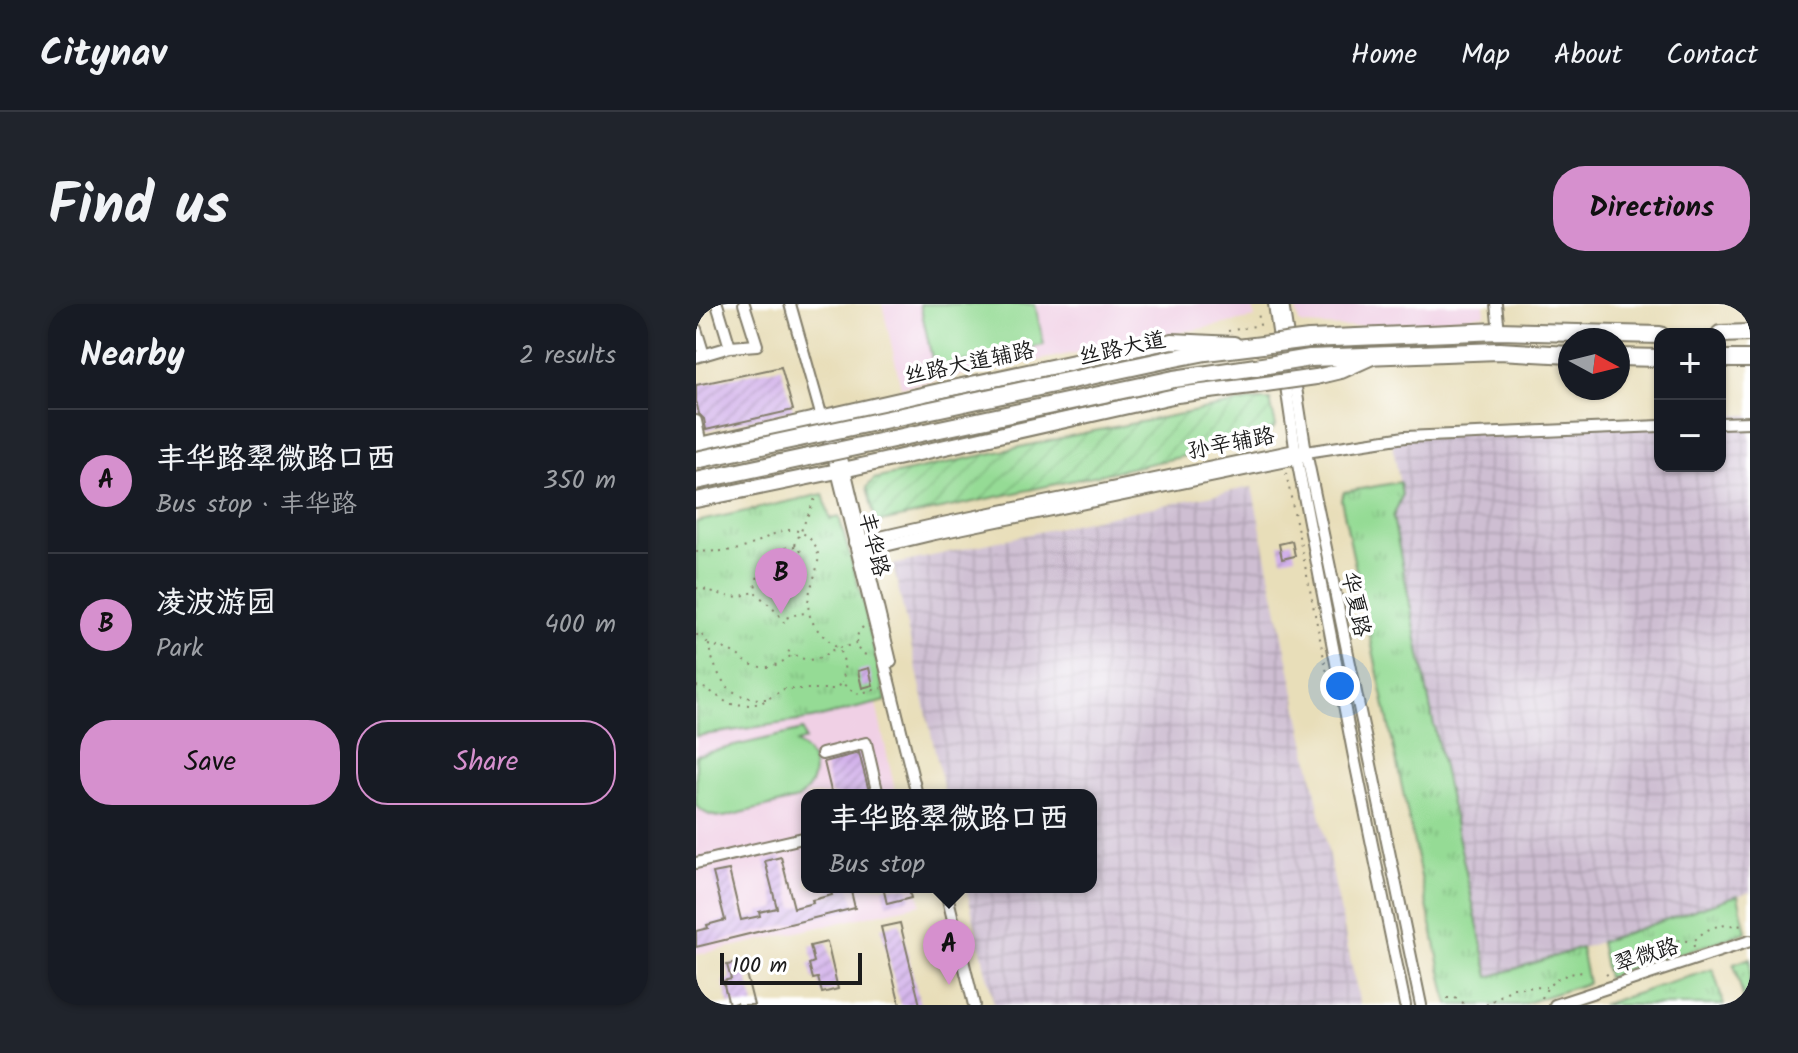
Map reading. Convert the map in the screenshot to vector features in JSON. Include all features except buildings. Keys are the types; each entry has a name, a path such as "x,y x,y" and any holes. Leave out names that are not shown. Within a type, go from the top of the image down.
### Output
{"highway":[{"name":"丝路大道","path":"698,450 1206,352 1309,339 1499,331 1654,335"},
{"path":"1726,334 1750,333"},
{"name":"丝路大道","path":"696,481 1310,358 1499,351 1558,354"},
{"path":"1630,357 1654,358"},
{"path":"1726,359 1750,359"}],"main road":[{"name":"丝路大道辅路","path":"698,450 826,417 1172,341 1254,346"},
{"path":"696,500 841,470 1175,387 1251,386 1316,377 1341,371 1377,355"}],"street":[{"path":"717,304 730,347"},
{"path":"696,329 700,356 730,347 757,345 744,304"},
{"name":"丰华路","path":"790,304 826,417"},
{"name":"丰华路","path":"797,304 919,789"},
{"name":"华夏路","path":"1274,304 1354,757 1405,1005"},
{"name":"华夏路","path":"1283,304 1299,454 1421,1005"},
{"path":"1496,304 1499,331"},
{"path":"696,421 698,450"},
{"path":"1726,423 1750,422"},
{"name":"孙辛辅路","path":"859,547 949,522 1299,454 1405,437 1654,426"},
{"path":"822,754 866,743 877,789"},
{"path":"696,863 801,838"},
{"path":"940,893 967,1005"},
{"path":"946,893 974,1005"},
{"name":"翠微路","path":"1555,1005 1750,941"}],"path":[{"path":"1258,312 1260,325"},
{"path":"795,546 816,496"},
{"path":"696,552 741,549 787,529 810,538 818,554 818,564 808,594 810,613 815,626 845,661 842,683 834,689 784,689 761,703 750,705 729,704 707,689 696,686"},
{"path":"795,546 802,555 798,564 789,566 781,557 784,549 795,546"},
{"path":"755,592 758,573 771,560 781,557"},
{"path":"696,588 725,597 755,592"},
{"path":"755,592 781,616 784,623 786,618 799,613 810,613"},
{"path":"868,625 857,634 856,644 863,655 875,655"},
{"path":"696,635 703,635 719,675 729,690 740,696 767,699"},
{"path":"788,651 809,660 856,644"},
{"path":"708,645 724,648 758,667 783,663 793,654"},
{"path":"842,683 856,694 883,688"},
{"path":"1693,942 1713,927 1745,926"},
{"path":"1606,975 1660,944 1678,939 1693,942"},
{"path":"1693,942 1695,949"},
{"path":"1542,998 1546,987 1555,979 1586,972"},
{"path":"1486,1005 1513,988 1546,987"},
{"path":"1447,998 1455,998 1467,1005"}],"shaded area":[{"path":"882,304 1253,304 1255,318 901,387"},
{"path":"1295,304 1484,304 1485,314 1344,327 1305,325 1299,323"},
{"path":"1750,415 1750,891 1490,977 1435,731 1393,516 1402,496 1390,431 1654,418 1654,472 1726,472 1726,416"},
{"path":"1252,487 1360,1005 994,1005 967,893 1097,893 1097,789 944,789 893,565"},
{"path":"876,704 895,789 801,789 801,893 918,893 921,904 696,955 696,736 812,719"}],"green space":[{"path":"920,304 1035,304 1044,345 934,368"},
{"path":"1253,400 1270,400 1276,426 1254,441 876,523 867,487 874,479"},
{"path":"1400,482 1402,496 1393,517 1435,731 1489,977 1581,948 1588,983 1520,1005 1449,1005 1446,995 1341,499 1344,492"},
{"path":"823,494 830,519 839,517 886,701 812,719 696,736 696,522"},
{"path":"803,730 805,740 796,743 813,763 813,778 807,789 801,789 798,799 724,817 716,816 696,806 696,755"},
{"path":"1738,895 1746,932 1607,978 1600,942"},
{"path":"1750,958 1750,1003 1745,1004 1734,964"},
{"path":"1713,969 1724,1005 1601,1005"}],"place":[{"name":"凌波游园","path":"781,614"},
{"name":"丰华路翠微路口西","path":"949,985"}]}
